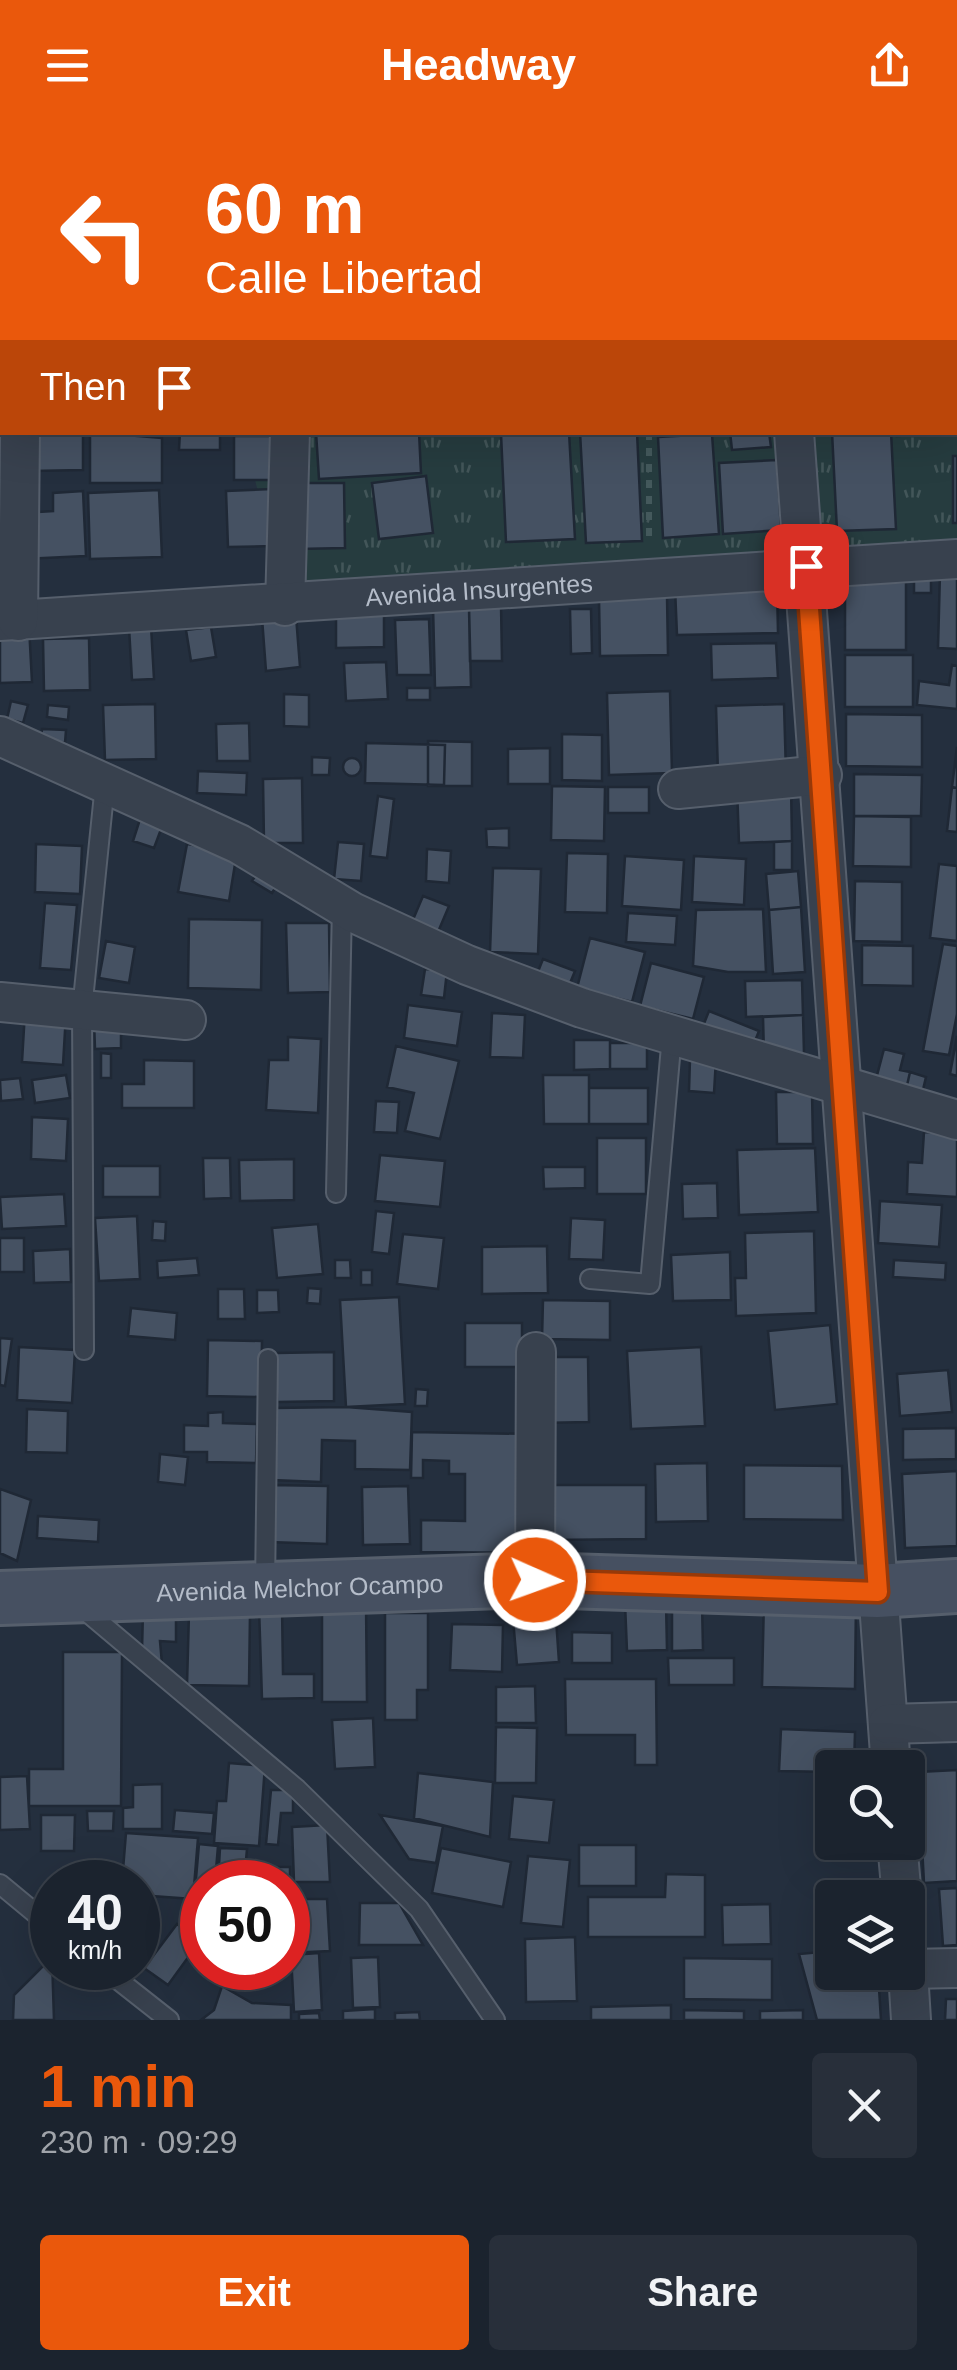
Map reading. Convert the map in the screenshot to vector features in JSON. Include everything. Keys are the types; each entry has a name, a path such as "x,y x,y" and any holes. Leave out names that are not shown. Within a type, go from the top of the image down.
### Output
{"main road":[{"name":"Avenida Melchor Ocampo","path":"22,1592 535,1580 878,1592 957,1586"}],"street":[{"path":"9,621 20,435"},
{"path":"285,606 290,435"},
{"path":"794,435 822,775 890,1750"},
{"name":"Avenida Insurgentes","path":"9,621 285,606 806,566 957,559"},
{"path":"0,736 239,844 342,906 467,964 582,1008 957,1120"},
{"path":"678,789 822,775"},
{"path":"0,1002 186,1020"},
{"path":"535,1580 536,1352"},
{"path":"888,1724 957,1722"},
{"path":"925,1970 957,1968"},
{"path":"910,1990 912,2020"}],"lane":[{"path":"84,1350 82,1010 104,784"},
{"path":"336,1192 342,906"},
{"path":"590,1279 650,1284 672,1035"},
{"path":"265,1588 268,1359"},
{"path":"22,1592 105,1631 297,1790 419,1909 495,2020"},
{"path":"0,1884 30,1908"},
{"path":"131,1990 169,2020"}],"path":[{"path":"649,435 650,580"}],"green space":[{"path":"244,435 957,435 957,572 285,606"}],"building":[{"path":"30,435 83,435 83,470 31,471"},
{"path":"90,435 162,438 162,483 90,483"},
{"path":"180,435 220,435 220,450 179,450"},
{"path":"316,435 419,435 421,473 319,479"},
{"path":"501,435 569,435 575,539 506,542"},
{"path":"580,435 637,435 642,541 586,543"},
{"path":"712,435 719,534 663,538 658,437"},
{"path":"730,435 769,435 771,447 732,450"},
{"path":"832,435 891,435 896,529 837,531"},
{"path":"234,436 272,436 272,480 234,480"},
{"path":"953,456 957,456 957,523 953,523"},
{"path":"777,460 781,530 723,534 719,463"},
{"path":"426,476 433,533 379,539 372,483"},
{"path":"296,483 344,483 345,548 298,549"},
{"path":"272,489 274,546 228,547 226,491"},
{"path":"159,490 162,557 90,559 88,493"},
{"path":"83,491 86,556 23,559 21,513 53,511 53,493"},
{"path":"940,573 957,573 957,649 938,648"},
{"path":"931,578 931,593 914,593 914,579"},
{"path":"845,582 906,582 906,650 845,650"},
{"path":"777,586 778,633 677,635 675,588"},
{"path":"667,596 668,655 600,656 599,598"},
{"path":"501,605 502,661 470,661 469,606"},
{"path":"433,606 469,606 471,687 435,688"},
{"path":"336,609 384,609 384,647 336,648"},
{"path":"570,609 591,609 592,653 571,654"},
{"path":"296,616 300,667 266,671 262,618"},
{"path":"429,619 431,675 397,675 395,620"},
{"path":"29,626 32,682 0,683 0,627"},
{"path":"151,626 154,679 132,680 129,627"},
{"path":"211,627 216,657 191,661 186,630"},
{"path":"89,638 90,690 44,691 43,639"},
{"path":"776,643 778,678 712,680 711,644"},
{"path":"845,655 913,655 913,707 845,707"},
{"path":"386,662 388,699 346,701 344,663"},
{"path":"952,665 957,666 957,709 917,705 919,681 949,685"},
{"path":"407,688 430,688 430,700 407,700"},
{"path":"670,691 672,773 609,775 607,693"},
{"path":"284,694 309,695 309,727 284,726"},
{"path":"11,701 28,705 23,723 7,719"},
{"path":"155,704 156,759 105,760 103,705"},
{"path":"784,704 786,773 718,774 716,706"},
{"path":"48,705 69,707 68,720 47,717"},
{"path":"846,714 922,715 922,767 846,766"},
{"path":"249,723 250,761 217,761 216,724"},
{"path":"42,729 66,730 65,743 41,741"},
{"path":"562,734 602,735 602,781 562,780"},
{"path":"428,741 472,742 472,786 428,786"},
{"path":"366,743 445,745 444,785 365,783"},
{"path":"957,747 957,788 952,787"},
{"path":"550,748 550,784 508,784 508,749"},
{"path":"312,757 330,758 329,775 312,775"},
{"path":"352,758 361,767 352,776 343,767"},
{"path":"198,771 247,773 246,795 197,793"},
{"path":"854,774 922,775 921,816 854,816"},
{"path":"302,778 303,843 264,843 263,779"},
{"path":"791,785 792,841 739,843 737,787"},
{"path":"552,786 605,787 604,841 551,840"},
{"path":"608,787 649,787 649,813 608,813"},
{"path":"952,787 957,788 957,832 947,831"},
{"path":"378,796 394,799 387,858 370,856"},
{"path":"141,816 163,824 154,848 133,841"},
{"path":"854,816 911,817 911,867 853,866"},
{"path":"509,828 509,848 487,847 486,829"},
{"path":"792,841 792,870 774,870 774,842"},
{"path":"338,842 364,844 361,881 334,879"},
{"path":"36,844 82,846 80,894 35,892"},
{"path":"187,844 237,852 229,901 178,892"},
{"path":"427,849 451,851 449,883 426,881"},
{"path":"567,853 608,854 607,913 565,912"},
{"path":"625,856 684,860 681,910 622,906"},
{"path":"694,856 746,859 744,905 692,902"},
{"path":"939,864 957,866 957,941 930,938"},
{"path":"261,867 281,879 272,893 252,881"},
{"path":"493,868 541,869 538,954 490,952"},
{"path":"798,871 801,907 769,910 766,874"},
{"path":"855,881 902,882 902,942 854,941"},
{"path":"423,896 449,906 438,932 412,922"},
{"path":"45,903 77,905 71,970 40,968"},
{"path":"801,907 805,972 773,974 769,910"},
{"path":"763,909 766,972 728,972 693,966 696,910"},
{"path":"628,913 677,916 675,945 626,942"},
{"path":"189,919 262,920 261,990 188,988"},
{"path":"286,923 329,923 330,992 288,993"},
{"path":"590,938 645,952 632,1002 577,988"},
{"path":"106,941 135,947 129,983 99,978"},
{"path":"943,944 957,946 957,1014 949,1055 923,1051"},
{"path":"862,945 913,946 913,986 862,985"},
{"path":"543,959 575,971 568,988 537,974"},
{"path":"651,963 704,977 693,1019 640,1006"},
{"path":"425,969 447,971 444,998 421,995"},
{"path":"802,980 803,1015 746,1017 745,981"},
{"path":"408,1005 462,1012 457,1046 404,1038"},
{"path":"25,1011 66,1014 63,1065 22,1062"},
{"path":"709,1011 759,1031 751,1051 701,1031"},
{"path":"492,1013 525,1015 523,1058 490,1057"},
{"path":"803,1015 804,1053 764,1055 763,1017"},
{"path":"94,1021 121,1021 121,1048 95,1049"},
{"path":"957,1036 957,1076 950,1074"},
{"path":"288,1037 321,1039 318,1113 266,1110 269,1060 288,1060"},
{"path":"574,1040 610,1040 610,1069 574,1070"},
{"path":"610,1043 647,1043 647,1069 610,1069"},
{"path":"396,1046 459,1061 440,1139 405,1131 414,1093 387,1087"},
{"path":"884,1049 904,1054 900,1070 910,1072 906,1090 875,1083"},
{"path":"101,1053 111,1054 111,1078 101,1078"},
{"path":"690,1059 716,1059 714,1093 689,1091"},
{"path":"144,1060 194,1061 194,1108 122,1108 122,1084 144,1084"},
{"path":"910,1072 926,1077 922,1094 906,1090"},
{"path":"66,1075 70,1098 35,1103 32,1080"},
{"path":"543,1075 589,1075 589,1124 544,1124"},
{"path":"20,1078 23,1099 1,1101 0,1080"},
{"path":"589,1088 648,1088 648,1124 589,1124"},
{"path":"776,1092 812,1092 813,1144 777,1144"},
{"path":"376,1101 399,1102 397,1133 374,1132"},
{"path":"32,1117 68,1119 66,1161 31,1159"},
{"path":"924,1132 957,1134 957,1197 907,1194 908,1162 922,1163"},
{"path":"597,1138 646,1138 646,1194 597,1194"},
{"path":"815,1148 818,1212 739,1215 737,1150"},
{"path":"380,1155 445,1161 440,1207 375,1201"},
{"path":"203,1158 230,1158 231,1198 204,1199"},
{"path":"294,1159 294,1200 240,1201 239,1160"},
{"path":"103,1166 160,1166 160,1197 103,1197"},
{"path":"543,1167 585,1167 585,1188 544,1189"},
{"path":"717,1183 718,1218 683,1219 682,1184"},
{"path":"64,1194 66,1226 2,1229 0,1197"},
{"path":"880,1201 942,1205 939,1247 878,1243"},
{"path":"376,1211 394,1213 389,1254 372,1252"},
{"path":"137,1216 140,1279 99,1281 95,1218"},
{"path":"571,1218 605,1220 603,1260 569,1259"},
{"path":"153,1221 166,1222 165,1241 152,1240"},
{"path":"318,1224 323,1274 277,1278 272,1228"},
{"path":"814,1231 816,1313 736,1316 735,1278 746,1278 745,1233"},
{"path":"403,1234 444,1238 438,1289 397,1284"},
{"path":"0,1238 24,1238 24,1272 0,1272"},
{"path":"547,1246 548,1293 482,1294 482,1247"},
{"path":"70,1249 71,1282 34,1283 33,1251"},
{"path":"730,1252 731,1300 673,1301 671,1255"},
{"path":"197,1258 199,1275 158,1278 157,1261"},
{"path":"335,1260 350,1260 351,1278 335,1278"},
{"path":"894,1260 946,1263 945,1280 893,1277"},
{"path":"361,1270 372,1270 372,1285 361,1285"},
{"path":"308,1288 321,1289 320,1304 307,1303"},
{"path":"218,1289 244,1289 245,1319 218,1319"},
{"path":"257,1290 278,1290 279,1312 257,1313"},
{"path":"399,1297 405,1404 346,1407 340,1300"},
{"path":"543,1300 610,1301 610,1340 542,1339"},
{"path":"131,1308 177,1313 175,1340 128,1336"},
{"path":"465,1323 522,1323 522,1367 465,1367"},
{"path":"830,1325 837,1404 775,1410 768,1331"},
{"path":"0,1338 12,1339 5,1386 0,1385"},
{"path":"208,1340 262,1341 261,1397 207,1396"},
{"path":"19,1347 75,1350 72,1403 17,1400"},
{"path":"701,1347 705,1426 631,1429 627,1351"},
{"path":"334,1352 334,1401 277,1402 276,1353"},
{"path":"539,1357 588,1357 589,1422 540,1423"},
{"path":"948,1370 952,1412 900,1416 897,1374"},
{"path":"416,1389 428,1390 427,1406 415,1406"},
{"path":"346,1407 412,1412 410,1470 355,1469 355,1441 322,1440 321,1482 272,1480 274,1408"},
{"path":"27,1409 68,1411 67,1453 26,1452"},
{"path":"223,1412 223,1423 257,1424 256,1463 207,1462 207,1452 184,1452 184,1425 208,1426 208,1413"},
{"path":"956,1428 956,1459 903,1460 903,1429"},
{"path":"412,1432 531,1434 529,1553 421,1552 421,1520 465,1521 465,1474 449,1474 449,1461 423,1460 423,1478 411,1478"},
{"path":"160,1454 188,1457 185,1485 158,1482"},
{"path":"707,1463 708,1521 656,1522 655,1464"},
{"path":"744,1465 842,1466 843,1520 744,1519"},
{"path":"957,1471 957,1546 905,1548 902,1474"},
{"path":"271,1485 328,1486 327,1544 269,1542"},
{"path":"549,1485 646,1485 646,1539 550,1540"},
{"path":"408,1486 410,1544 363,1545 362,1487"},
{"path":"0,1489 31,1500 17,1561 0,1553"},
{"path":"38,1516 99,1520 98,1542 37,1538"},
{"path":"764,1598 856,1600 855,1689 762,1687"},
{"path":"666,1602 667,1650 627,1651 625,1603"},
{"path":"672,1602 702,1602 703,1650 672,1651"},
{"path":"366,1604 367,1702 322,1702 322,1605"},
{"path":"555,1604 559,1662 517,1665 512,1607"},
{"path":"282,1606 283,1674 314,1674 314,1698 262,1699 259,1607"},
{"path":"176,1610 176,1642 160,1641 162,1664 142,1650 143,1611"},
{"path":"189,1613 250,1614 249,1686 187,1685"},
{"path":"385,1613 428,1613 428,1690 417,1690 417,1720 385,1720"},
{"path":"452,1624 503,1625 502,1672 450,1670"},
{"path":"572,1632 612,1633 612,1663 572,1663"},
{"path":"63,1652 122,1652 121,1806 29,1806 29,1769 63,1769"},
{"path":"668,1658 734,1658 734,1685 669,1685"},
{"path":"565,1679 656,1679 657,1765 635,1765 635,1735 566,1735"},
{"path":"535,1686 536,1723 496,1723 496,1687"},
{"path":"373,1718 375,1767 335,1769 332,1720"},
{"path":"496,1727 537,1728 536,1783 495,1783"},
{"path":"781,1729 855,1732 854,1750 815,1750 815,1772 779,1771"},
{"path":"229,1763 265,1766 259,1846 214,1843 217,1801 226,1801"},
{"path":"957,1770 957,1881 924,1880 925,1772"},
{"path":"418,1773 493,1782 490,1837 414,1818"},
{"path":"27,1776 30,1829 0,1830 0,1777"},
{"path":"162,1784 162,1829 123,1829 123,1808 133,1807 133,1785"},
{"path":"271,1790 293,1790 293,1813 281,1813 278,1845 266,1844"},
{"path":"513,1796 554,1800 549,1843 509,1839"},
{"path":"175,1810 214,1813 212,1834 173,1831"},
{"path":"87,1811 114,1811 113,1831 88,1831"},
{"path":"41,1815 75,1815 74,1851 41,1851"},
{"path":"380,1815 443,1826 436,1863 409,1859"},
{"path":"327,1825 330,1882 310,1882 310,1860 293,1860 292,1827"},
{"path":"126,1833 198,1838 196,1860 180,1860 180,1898 160,1897 160,1860 124,1860"},
{"path":"199,1844 218,1846 217,1860 198,1860"},
{"path":"579,1845 636,1845 636,1886 579,1886"},
{"path":"220,1848 247,1849 246,1860 219,1860"},
{"path":"441,1848 511,1862 503,1907 432,1893"},
{"path":"528,1856 570,1860 563,1927 521,1923"},
{"path":"666,1874 705,1875 705,1937 588,1937 588,1897 665,1897"},
{"path":"957,1888 957,1945 943,1946 939,1889"},
{"path":"310,1899 327,1899 330,1951 310,1952"},
{"path":"360,1903 399,1903 423,1945 359,1945"},
{"path":"770,1904 771,1944 723,1945 722,1905"},
{"path":"177,1924 180,1926 180,1968 168,1985 160,1979 160,1947"},
{"path":"575,1937 577,2001 526,2002 525,1939"},
{"path":"319,1953 322,2010 294,2012 293,1990 310,1990 310,1954"},
{"path":"815,1953 815,1990 879,1990 881,2020 817,2020 799,1954"},
{"path":"378,1957 380,2007 353,2008 351,1958"},
{"path":"684,1958 772,1959 772,2000 684,1999"},
{"path":"30,1979 30,1990 53,1990 54,2020 13,2020 14,1995"},
{"path":"221,1990 229,1990 252,2003 291,2005 291,2020 201,2020 214,2010"},
{"path":"946,1999 957,1999 957,2020 945,2020"},
{"path":"671,2005 671,2020 591,2020 591,2007"},
{"path":"375,2009 375,2020 343,2020 343,2011"},
{"path":"684,2010 744,2011 744,2020 684,2020"},
{"path":"803,2010 803,2020 760,2020 760,2011"},
{"path":"419,2012 420,2020 395,2020 395,2013"},
{"path":"319,2013 320,2020 299,2020 299,2014"}],"route":[{"path":"535,1580 878,1592 806,566"}]}
